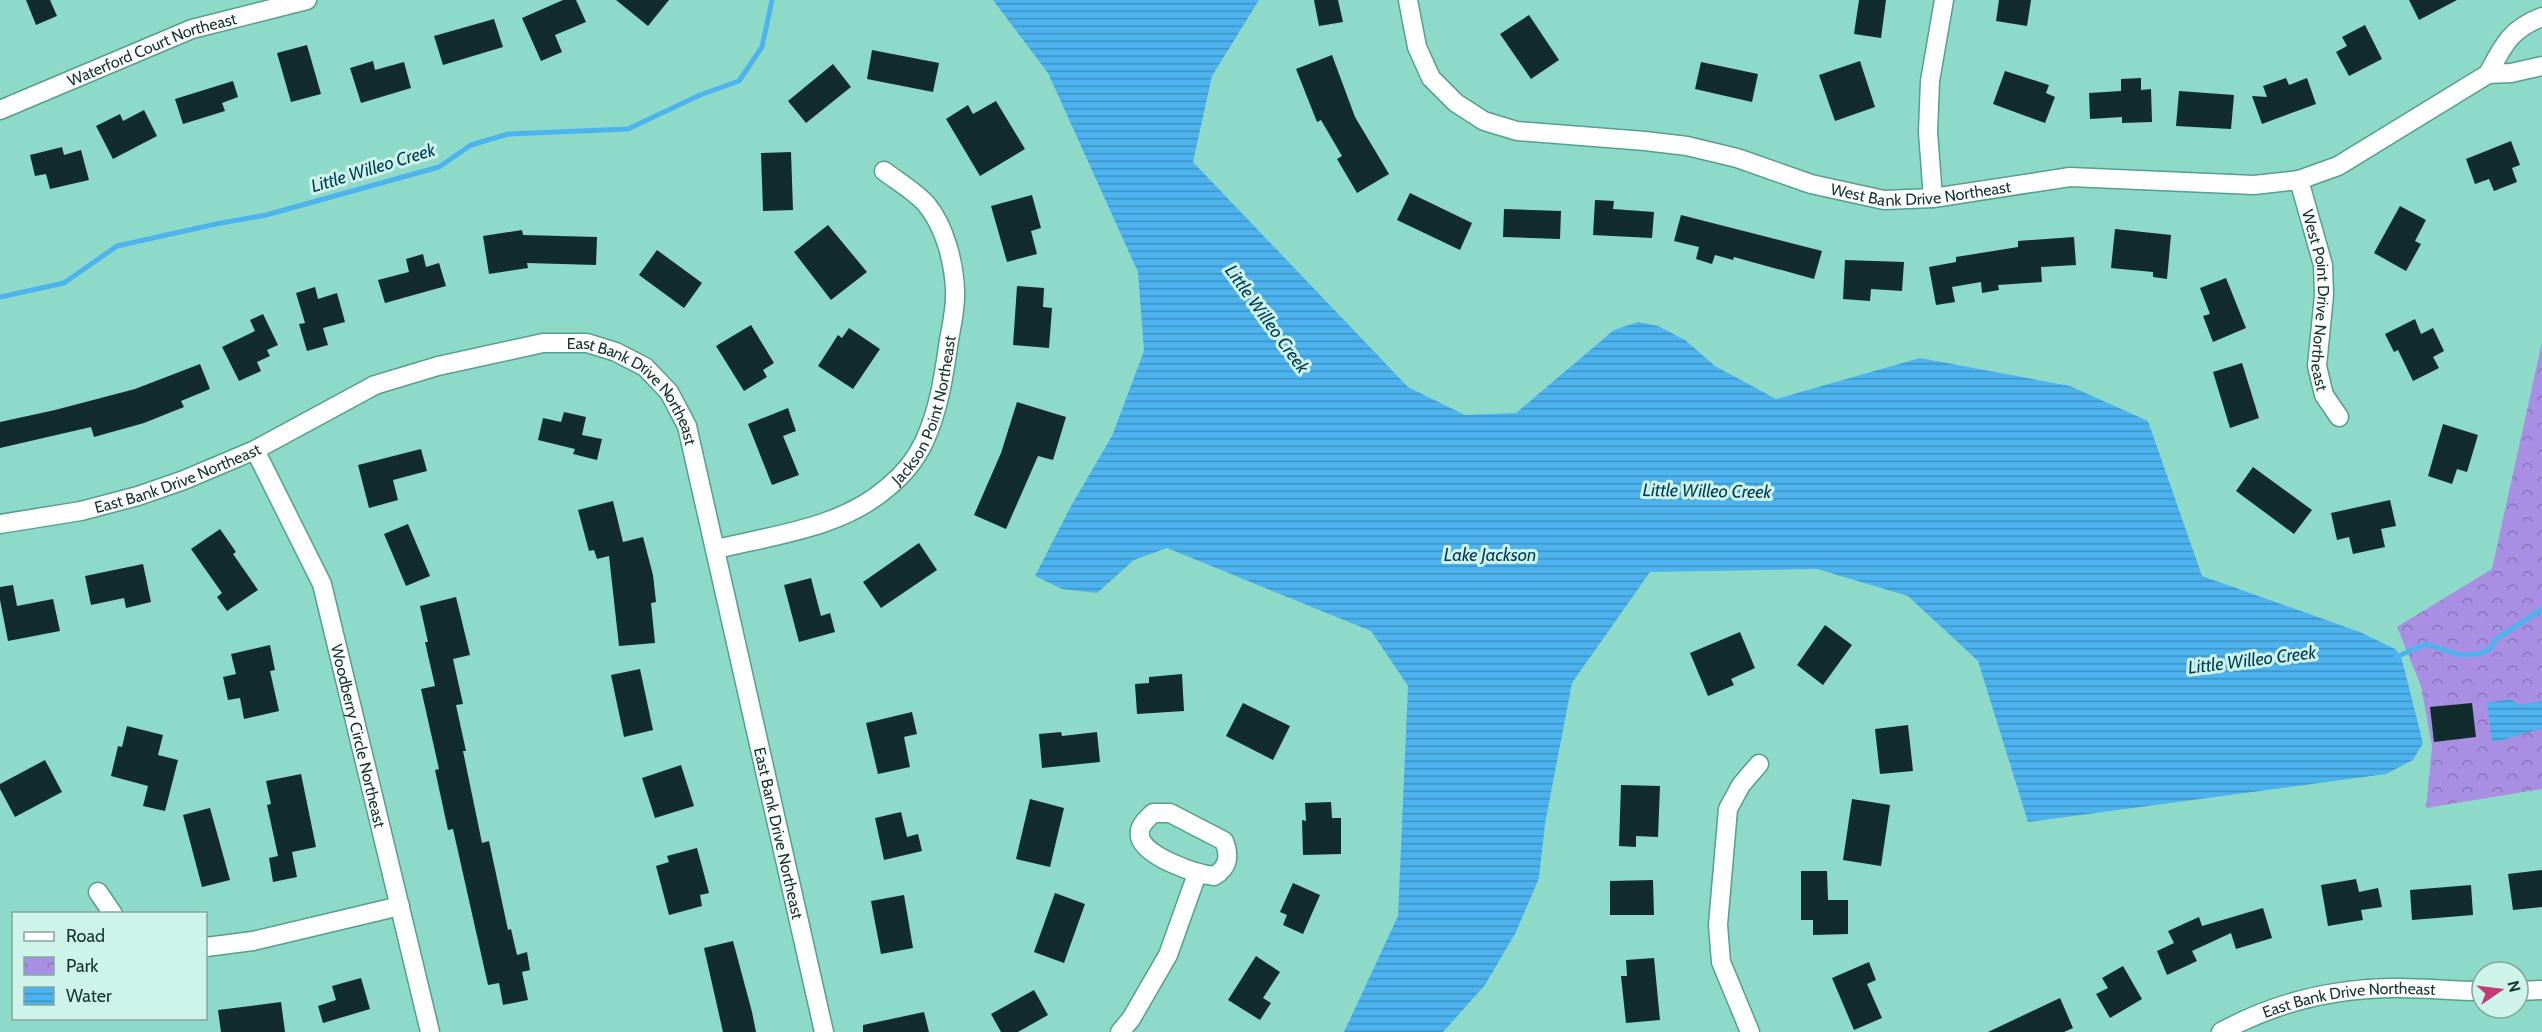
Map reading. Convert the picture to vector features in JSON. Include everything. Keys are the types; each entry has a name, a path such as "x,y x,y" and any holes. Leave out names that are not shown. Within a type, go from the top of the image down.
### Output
{"street":[{"name":"Waterford Court Northeast","path":"0,110 192,29 307,0"},
{"name":"West Bank Drive Northeast","path":"1408,0 1417,47 1431,78 1456,103 1484,122 1517,131 1687,146 1737,158 1811,184 1884,200 1934,198 2070,177 2254,185 2299,180 2338,166 2488,74 2512,34 2526,23 2542,17"},
{"path":"1934,198 1928,132 1930,81 1944,0"},
{"name":"West Bank Drive Northeast","path":"2488,74 2511,73 2542,66"},
{"name":"Jackson Point Northeast","path":"717,549 814,526 847,514 886,489 903,474 923,445 935,415 944,374 955,293 953,266 942,232 927,204 884,171"},
{"name":"West Point Drive Northeast","path":"2299,180 2323,266 2325,295 2317,366 2324,395 2339,417"},
{"name":"East Bank Drive Northeast","path":"0,524 81,511 138,496 184,480 255,450 375,385 438,366 543,343 587,343 616,351 645,367 669,393 687,426 717,549 824,1032"},
{"name":"Woodberry Circle Northeast","path":"255,450 322,584 430,1032"},
{"path":"1750,1032 1721,962 1718,925 1728,809 1741,785 1759,764"},
{"path":"1153,813 1170,813 1224,840 1229,852 1227,864 1222,871 1214,876 1197,874 1149,850 1140,837 1141,825 1153,813"},
{"path":"1120,1032 1131,1019 1168,955 1197,874"},
{"path":"98,892 112,912"},
{"path":"207,947 253,941 400,906"},
{"name":"East Bank Drive Northeast","path":"2221,1032 2263,1013 2328,994 2392,988 2470,991"}],"green space":[{"path":"2542,342 2542,789 2426,808 2432,746 2421,686 2397,627 2492,569"}],"water":[{"name":"Lake Jackson","path":"993,0 1259,0 1212,76 1193,162 1408,387 1465,415 1516,413 1614,330 1638,322 1658,326 1685,340 1715,366 1776,399 1920,358 2070,386 2148,421 2202,576 2360,632 2395,649 2401,656 2423,743 2413,760 2386,774 2028,822 1978,661 1908,596 1817,569 1650,572 1572,683 1545,824 1539,878 1516,932 1485,985 1443,1032 1344,1032 1398,916 1408,686 1371,631 1167,548 1134,560 1097,593 1062,589 1035,576 1071,506 1112,436 1144,351 1138,272 1048,73"},
{"path":"2510,699 2519,705 2542,701 2542,729 2492,742 2487,703"}],"building":[{"path":"26,0 50,0 57,16 36,25"},
{"path":"563,0 576,0 586,22 555,35 562,52 541,61 522,18"},
{"path":"616,0 669,0 648,26"},
{"path":"1314,0 1338,0 1343,22 1319,26"},
{"path":"1859,0 1886,0 1881,38 1854,34"},
{"path":"1999,0 2031,0 2027,26 1996,21"},
{"path":"2409,0 2457,0 2419,20"},
{"path":"1529,15 1559,60 1531,79 1500,34"},
{"path":"494,19 503,47 443,65 434,36"},
{"path":"2365,25 2382,59 2349,76 2336,52 2347,46 2342,37"},
{"path":"307,45 321,94 291,102 277,53"},
{"path":"872,50 939,63 933,92 867,79"},
{"path":"1332,55 1355,117 1389,174 1357,193 1337,159 1342,156 1321,120 1317,122 1296,69"},
{"path":"373,61 375,70 404,62 411,88 361,103 350,68"},
{"path":"1860,61 1875,107 1835,121 1819,75"},
{"path":"1701,62 1758,74 1752,102 1695,89"},
{"path":"833,64 851,87 806,123 788,101"},
{"path":"2005,71 2049,85 2046,93 2055,97 2045,123 1993,104"},
{"path":"2141,78 2141,90 2151,89 2152,122 2122,123 2122,117 2090,119 2089,93 2121,91 2121,79"},
{"path":"2286,78 2289,85 2307,78 2316,104 2262,124 2252,96 2267,97 2263,86"},
{"path":"233,81 238,97 222,103 225,111 183,124 175,99"},
{"path":"2179,91 2234,95 2231,129 2176,126"},
{"path":"996,101 1025,149 980,176 946,119 968,105 973,114"},
{"path":"144,110 157,136 113,159 96,126 120,114 123,121"},
{"path":"2511,141 2520,165 2512,168 2517,182 2494,191 2489,179 2475,184 2466,159"},
{"path":"62,147 64,155 81,150 89,180 50,189 46,174 35,176 30,155"},
{"path":"791,152 793,210 763,211 761,153"},
{"path":"1410,193 1472,223 1460,250 1397,220"},
{"path":"1032,195 1041,228 1031,231 1037,254 1007,262 991,206"},
{"path":"1595,200 1614,201 1613,209 1654,212 1652,238 1593,235"},
{"path":"2400,206 2426,220 2415,241 2421,244 2406,271 2374,253"},
{"path":"1504,209 1561,211 1560,239 1503,237"},
{"path":"1681,215 1822,251 1814,279 1734,257 1733,260 1715,255 1712,264 1696,259 1699,247 1674,241"},
{"path":"828,225 867,272 831,300 794,252"},
{"path":"2115,229 2171,235 2167,279 2153,277 2153,272 2111,268"},
{"path":"522,230 523,235 597,237 596,265 527,263 528,268 489,274 483,236"},
{"path":"2074,237 2076,265 2041,267 2042,282 1998,285 1999,290 1982,293 1981,282 1952,287 1955,302 1936,305 1929,267 1956,262 1956,257 2018,247 2018,241"},
{"path":"657,250 702,283 684,308 639,275"},
{"path":"423,254 426,267 439,263 446,286 385,303 378,280 409,272 406,259"},
{"path":"1845,260 1904,262 1902,291 1871,289 1870,301 1843,299"},
{"path":"2226,278 2246,328 2213,342 2203,316 2210,314 2200,288"},
{"path":"1017,286 1044,288 1043,307 1052,308 1049,348 1013,345"},
{"path":"315,287 318,299 337,293 345,322 323,328 328,345 307,351 299,324 305,323 296,293"},
{"path":"263,314 278,345 267,350 270,356 257,362 261,371 239,381 222,347 255,331 250,320"},
{"path":"2415,319 2421,334 2433,328 2444,351 2433,357 2439,368 2413,381 2398,350 2394,352 2385,334"},
{"path":"751,325 774,363 763,370 767,377 744,391 716,346"},
{"path":"849,328 880,349 853,389 818,366 838,335 842,338"},
{"path":"2242,363 2259,418 2230,428 2213,372"},
{"path":"200,364 210,389 181,401 184,407 144,423 94,437 91,427 0,448 0,422 135,389"},
{"path":"1017,402 1066,417 1053,460 1038,456 1006,529 974,515 1001,453"},
{"path":"788,408 796,431 783,436 799,475 772,485 748,424"},
{"path":"564,412 586,417 582,435 602,439 597,460 573,454 575,449 538,440 543,418 561,422"},
{"path":"2443,424 2478,435 2467,472 2457,469 2452,484 2428,476"},
{"path":"421,449 427,471 393,480 398,500 369,508 358,465"},
{"path":"2253,467 2312,510 2294,534 2236,491"},
{"path":"2390,500 2396,526 2381,529 2385,547 2353,554 2349,537 2337,540 2331,513"},
{"path":"613,501 623,542 643,537 653,575 656,602 651,603 655,643 619,646 609,556 597,559 594,550 589,551 578,510"},
{"path":"408,524 430,576 406,586 384,534"},
{"path":"220,529 236,552 233,554 258,590 227,611 217,597 222,593 191,549"},
{"path":"919,543 937,570 881,608 863,582"},
{"path":"143,564 151,602 126,608 124,598 91,605 85,576"},
{"path":"811,578 821,616 830,613 835,632 799,642 784,585"},
{"path":"13,585 17,606 53,599 60,631 8,641 0,600 0,587"},
{"path":"456,597 470,655 453,659 463,704 456,705 466,751 463,751 482,843 489,841 508,930 511,929 517,955 527,952 530,970 522,972 528,1000 503,1005 499,983 488,985 453,829 448,830 435,770 439,769 421,689 435,686 420,606"},
{"path":"1825,625 1852,645 1823,685 1797,665"},
{"path":"1740,632 1755,668 1731,679 1734,685 1708,696 1690,653"},
{"path":"270,645 275,670 270,671 279,711 244,719 240,698 228,700 223,677 236,674 231,654"},
{"path":"640,669 653,730 624,737 611,675"},
{"path":"1182,674 1184,711 1137,714 1135,684 1149,683 1149,677"},
{"path":"1243,703 1290,726 1273,760 1226,736"},
{"path":"2472,703 2476,737 2434,742 2430,707"},
{"path":"912,712 917,734 904,737 910,767 878,774 866,723"},
{"path":"1908,725 1913,771 1880,774 1875,729"},
{"path":"127,726 163,735 158,755 178,760 165,811 143,806 148,786 111,776 118,746 122,747"},
{"path":"1061,732 1062,736 1097,732 1100,762 1042,768 1039,734"},
{"path":"45,760 62,792 15,817 0,789 0,784"},
{"path":"681,765 694,806 655,818 642,778"},
{"path":"301,774 316,847 292,852 297,877 273,882 269,858 278,856 267,805 271,804 266,781"},
{"path":"1621,785 1660,786 1658,837 1636,836 1636,847 1619,846"},
{"path":"1030,799 1064,808 1050,867 1016,859"},
{"path":"1852,799 1890,805 1881,866 1843,860"},
{"path":"1331,802 1332,818 1341,818 1341,854 1303,855 1302,820 1306,821 1305,803"},
{"path":"210,808 230,880 202,887 183,815"},
{"path":"901,812 907,837 918,834 922,851 884,860 875,818"},
{"path":"697,848 709,893 700,895 702,906 669,915 656,866 669,862 667,856"},
{"path":"2542,870 2542,907 2513,910 2508,874"},
{"path":"1801,871 1827,871 1828,900 1848,900 1848,934 1813,935 1813,920 1801,920"},
{"path":"2356,879 2359,892 2378,888 2382,907 2361,910 2363,920 2328,926 2321,885"},
{"path":"1653,880 1654,915 1610,915 1610,881"},
{"path":"1293,883 1320,895 1303,934 1283,925 1287,915 1280,912"},
{"path":"2471,885 2473,915 2412,920 2410,890"},
{"path":"1055,893 1085,904 1064,963 1034,952"},
{"path":"904,895 913,948 881,954 871,901"},
{"path":"2263,908 2272,938 2236,949 2231,933 2192,951 2197,961 2167,975 2157,951 2174,943 2168,931 2199,917 2202,926"},
{"path":"733,941 756,1032 723,1032 704,948"},
{"path":"1256,956 1280,972 1263,998 1271,1003 1260,1020 1228,1000"},
{"path":"1654,958 1660,1020 1626,1023 1621,976 1627,976 1626,960"},
{"path":"1869,962 1876,980 1867,984 1882,1018 1854,1030 1832,978"},
{"path":"2123,966 2142,999 2110,1018 2096,994 2108,988 2102,978"},
{"path":"361,978 370,1009 323,1023 318,1006 336,1000 332,986"},
{"path":"1034,990 1048,1015 1018,1032 1001,1032 991,1014"},
{"path":"2060,998 2073,1028 2064,1032 1988,1032"},
{"path":"281,1002 285,1032 221,1032 218,1010"},
{"path":"924,1012 929,1032 863,1032 863,1025"}],"waterway":[{"name":"Little Willeo Creek","path":"0,297 64,283 117,246 266,215 439,167 471,145 508,134 628,129 700,95 739,81 762,47 772,0"},
{"name":"Little Willeo Creek","path":"2396,657 2426,644 2459,655 2478,654 2490,649 2495,640 2542,609"}]}
